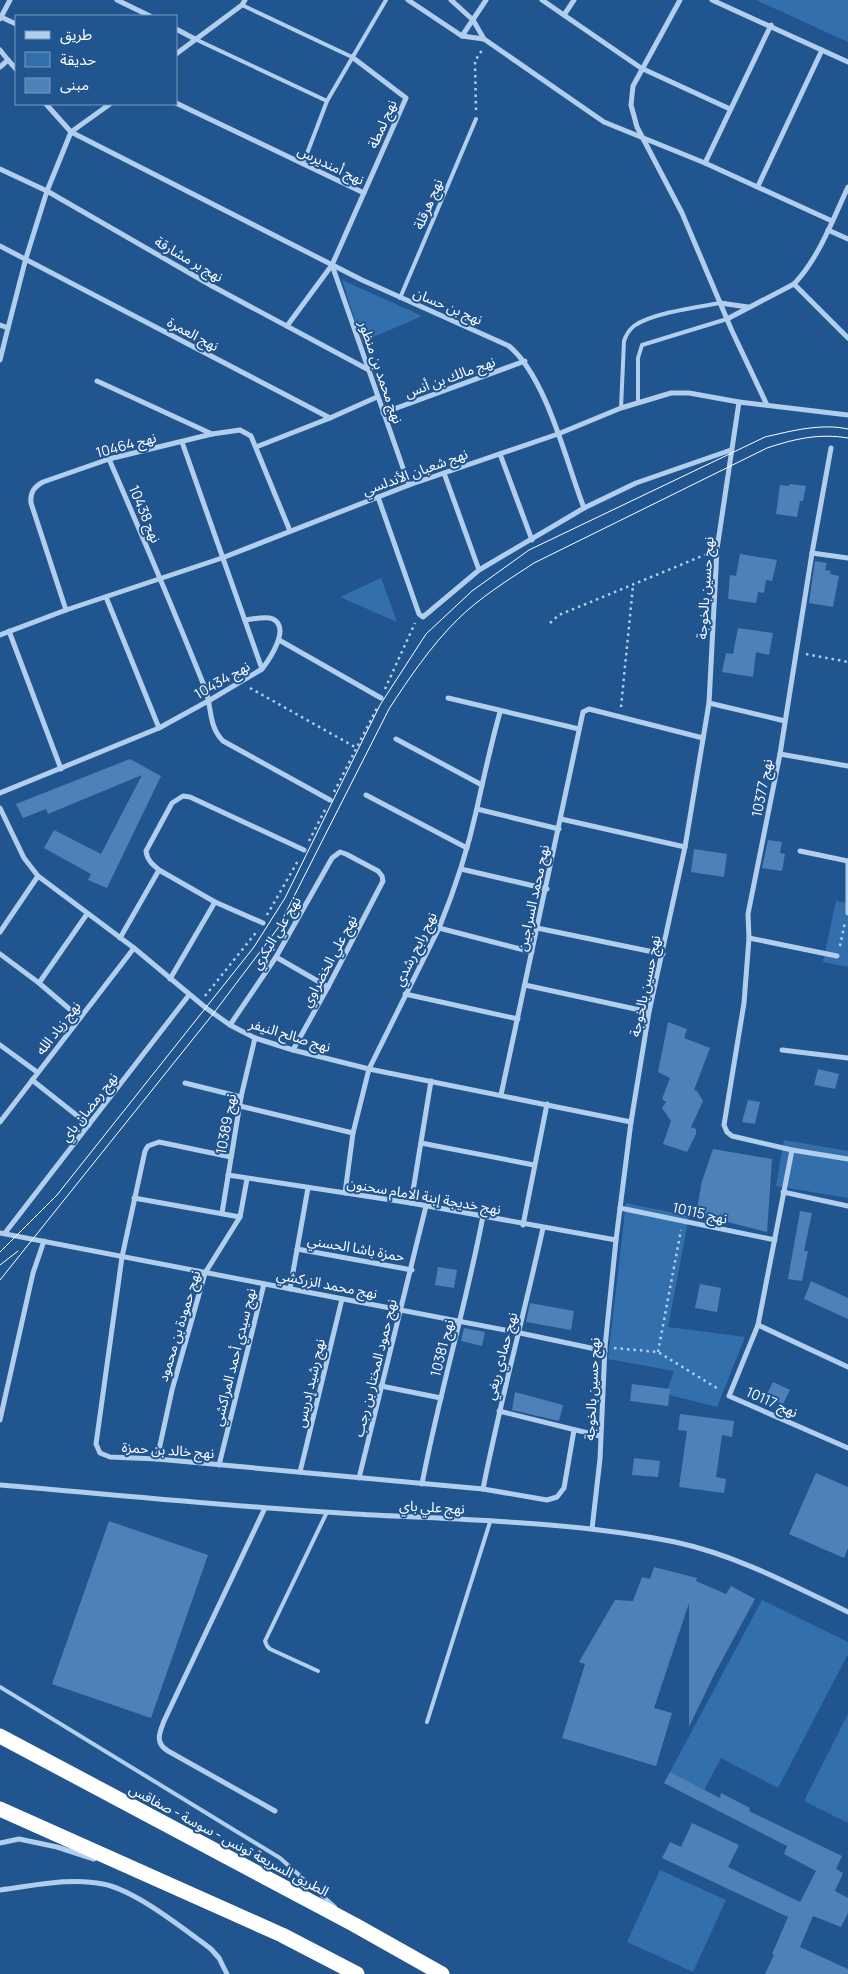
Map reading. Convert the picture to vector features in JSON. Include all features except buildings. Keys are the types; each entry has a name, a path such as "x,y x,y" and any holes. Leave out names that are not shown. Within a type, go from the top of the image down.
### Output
{"highway":[{"name":"الطريق السريعة تونس - سوسة - صفاقس","path":"0,1736 356,1925 442,1974"},
{"path":"0,1809 282,1935 357,1974"}],"street":[{"path":"10,0 0,18 15,24"},
{"path":"117,0 148,15"},
{"path":"236,0 244,2"},
{"path":"408,0 462,36 486,41 604,122 758,186 832,221"},
{"path":"451,0 473,20 486,41"},
{"path":"462,36 486,0"},
{"path":"542,0 641,68 730,109"},
{"path":"564,15 574,0"},
{"path":"680,0 641,68 633,86 631,105 643,138 682,213 727,320 766,405"},
{"path":"712,0 771,25 848,62"},
{"path":"178,52 244,2"},
{"path":"704,163 771,25"},
{"path":"178,30 196,39"},
{"path":"0,50 15,68"},
{"path":"758,186 822,50"},
{"name":"نهج لمطة","path":"352,57 406,98 364,193"},
{"path":"0,67 8,60"},
{"name":"نهج أمنديرس","path":"178,104 364,193 332,265 287,326"},
{"name":"نهج بن حسان","path":"47,105 71,132 332,265 400,298 509,346 525,361 540,391 558,434 584,508"},
{"path":"0,360 26,258 47,191 71,132 109,105"},
{"name":"نهج بر مشارقة","path":"0,169 47,191 212,286 367,369"},
{"path":"727,320 748,307 794,284 828,230 848,187"},
{"path":"828,230 848,239"},
{"name":"نهج العمرة","path":"0,246 330,418"},
{"name":"نهج محمد بن منظور","path":"332,265 409,485"},
{"path":"794,284 848,338"},
{"path":"720,303 748,307"},
{"path":"0,325 8,328"},
{"name":"نهج مالك بن أنس","path":"383,414 525,361"},
{"path":"97,381 212,434"},
{"name":"نهج شعبان الأندلسي","path":"0,636 66,610 222,558 409,485 558,434 621,408 679,392 739,402 848,415"},
{"path":"256,446 330,418 377,397"},
{"name":"نهج حسين بالخوجة","path":"592,1529 600,1459 605,1349 631,1122 649,1012 685,847 709,703 717,549 730,450 739,402"},
{"name":"نهج 10464","path":"66,610 31,503 30,495 35,487 43,482 109,459 231,430 245,432 251,436 256,446 290,531"},
{"name":"نهج 10434","path":"0,793 159,728 262,669 182,442"},
{"name":"نهج 10377","path":"792,1150 732,1136 727,1132 724,1125 744,1003 749,938 748,914 780,754 831,448"},
{"path":"378,497 419,614 423,617 479,570 584,508 636,483 730,450"},
{"path":"500,454 532,540"},
{"name":"نهج 10438","path":"109,459 161,578 210,700 212,726 223,741 330,800"},
{"path":"444,473 479,570"},
{"path":"812,553 848,558"},
{"path":"106,597 159,728"},
{"path":"245,620 270,618 275,620 280,627 279,640 274,652 262,669"},
{"path":"9,631 61,769"},
{"path":"279,640 381,698"},
{"path":"448,698 500,712 579,729"},
{"path":"709,703 785,720"},
{"name":"نهج محمد السراجين","path":"502,1095 547,889 582,715 583,712 589,709 620,716"},
{"name":"نهج رابح رشدي","path":"345,1193 353,1133 369,1069 439,928 467,848 500,712"},
{"path":"620,716 703,738"},
{"path":"396,739 482,785"},
{"path":"780,754 848,766"},
{"path":"366,795 467,848"},
{"path":"263,923 215,902 159,870 151,863 146,851 172,803 183,796 190,798 304,850"},
{"name":"نهج صالح النيفر","path":"0,808 24,858 38,876 134,948 189,995 230,1026 254,1038 369,1069 631,1122"},
{"path":"477,809 559,829"},
{"path":"561,820 685,847"},
{"path":"0,824 6,821"},
{"path":"800,851 848,861 847,913"},
{"name":"نهج علي البكري","path":"230,1026 276,957 332,858 340,852 378,871 383,881"},
{"path":"460,869 547,889"},
{"path":"120,938 159,870"},
{"path":"0,932 38,876"},
{"name":"نهج علي الخضراوي","path":"293,1050 383,881"},
{"path":"170,979 215,902"},
{"path":"39,983 87,914"},
{"path":"439,928 532,952"},
{"path":"537,928 663,954"},
{"path":"749,938 838,956"},
{"name":"نهج زياد الله","path":"0,1122 134,948"},
{"path":"0,954 39,983 80,1018"},
{"path":"276,957 328,987"},
{"path":"525,985 649,1012"},
{"path":"405,994 518,1019"},
{"name":"نهج رمضان باي","path":"3,1233 189,995"},
{"name":"نهج 10389","path":"222,1214 240,1106 254,1038"},
{"path":"0,1045 38,1072"},
{"path":"782,1050 848,1058"},
{"path":"32,1080 89,1125"},
{"path":"411,1203 431,1081"},
{"path":"185,1083 242,1097"},
{"path":"524,1224 546,1104"},
{"path":"240,1106 353,1133"},
{"name":"نهج خالد بن حمزة","path":"231,1157 159,1142 148,1146 145,1151 122,1257 97,1448 100,1453 110,1457 157,1459 483,1490 547,1500 557,1497 564,1488 574,1430"},
{"path":"421,1142 534,1166"},
{"path":"792,1150 848,1158"},
{"name":"نهج 10117","path":"792,1150 758,1325 729,1396 848,1448"},
{"name":"نهج خديجة إبنة الامام سحنون","path":"228,1175 411,1203 616,1240"},
{"name":"نهج حمودة بن محمود","path":"157,1459 172,1390 205,1273 240,1217 247,1179"},
{"path":"290,1289 308,1188"},
{"path":"783,1192 848,1206"},
{"path":"134,1198 240,1217"},
{"name":"نهج حمود المختار بن رجب","path":"359,1478 412,1270 426,1206"},
{"name":"نهج 10115","path":"620,1208 775,1240"},
{"name":"نهج 10381","path":"422,1484 441,1398 473,1271 483,1216"},
{"name":"نهج حمادي ريغي","path":"483,1490 498,1411 520,1332 543,1228"},
{"name":"نهج محمد الزركشي","path":"3,1233 605,1349"},
{"path":"0,1420 33,1274 44,1241"},
{"name":"حمزة باشا الحسني","path":"297,1249 412,1270"},
{"name":"نهج سيدي أحمد المراكشي","path":"219,1465 264,1284"},
{"name":"نهج رشيد إدريس","path":"300,1472 342,1299"},
{"path":"758,1325 848,1367"},
{"path":"381,1386 441,1398"},
{"path":"498,1411 600,1436"},
{"name":"نهج علي باي","path":"0,1485 265,1508 592,1529 676,1542 720,1555 765,1572 848,1612"},
{"path":"265,1508 159,1733 159,1742 168,1752 275,1811"},
{"path":"0,1843 18,1839 57,1847 152,1876"},
{"path":"0,1890 87,1882 121,1889 139,1899 212,1949 219,1958 226,1974"}],"lane":[{"path":"303,164 327,101 386,0"},
{"path":"244,2 352,57"},
{"path":"196,39 327,101"},
{"name":"نهج هرقلة","path":"400,298 476,119"},
{"path":"621,408 624,342 627,333 633,326 649,319 720,303"},
{"path":"638,403 638,358 642,345 727,320"},
{"path":"318,1671 270,1649 265,1641 327,1512"},
{"path":"427,1722 490,1522"},
{"path":"0,1681 0,1687 280,1858 356,1925"}],"path":[{"path":"476,119 475,61 486,41"},
{"path":"550,623 558,616 717,549"},
{"path":"620,716 633,585"},
{"path":"200,1003 263,923 330,800 381,698 419,614"},
{"path":"797,652 848,662"},
{"path":"240,683 355,747"},
{"path":"838,956 847,913"},
{"path":"658,1352 682,1221"},
{"path":"605,1349 658,1352 729,1396"}],"green space":[{"path":"756,0 848,0 848,42"},
{"path":"342,280 422,316 362,342"},
{"path":"381,578 397,622 340,597"},
{"path":"836,901 848,903 848,967 823,962"},
{"path":"784,1140 848,1151 848,1198 776,1186"},
{"path":"626,1203 689,1216 668,1327 745,1337 717,1407 666,1394 674,1371 608,1359"},
{"path":"762,1600 848,1642 848,1654 778,1788 721,1758 704,1790 670,1772"},
{"path":"848,1714 848,1823 804,1801"},
{"path":"660,1870 726,1900 693,1972 627,1942"}],"tram line":[{"path":"0,1252 57,1195 254,947 285,898 380,705 426,634 472,591 529,550 765,437 817,427 848,429"},
{"path":"0,1280 213,1014 278,928 389,709 421,663 457,620 484,597 534,563 767,448 807,438 827,436 848,438"},
{"path":"0,1265 18,1251"}]}
